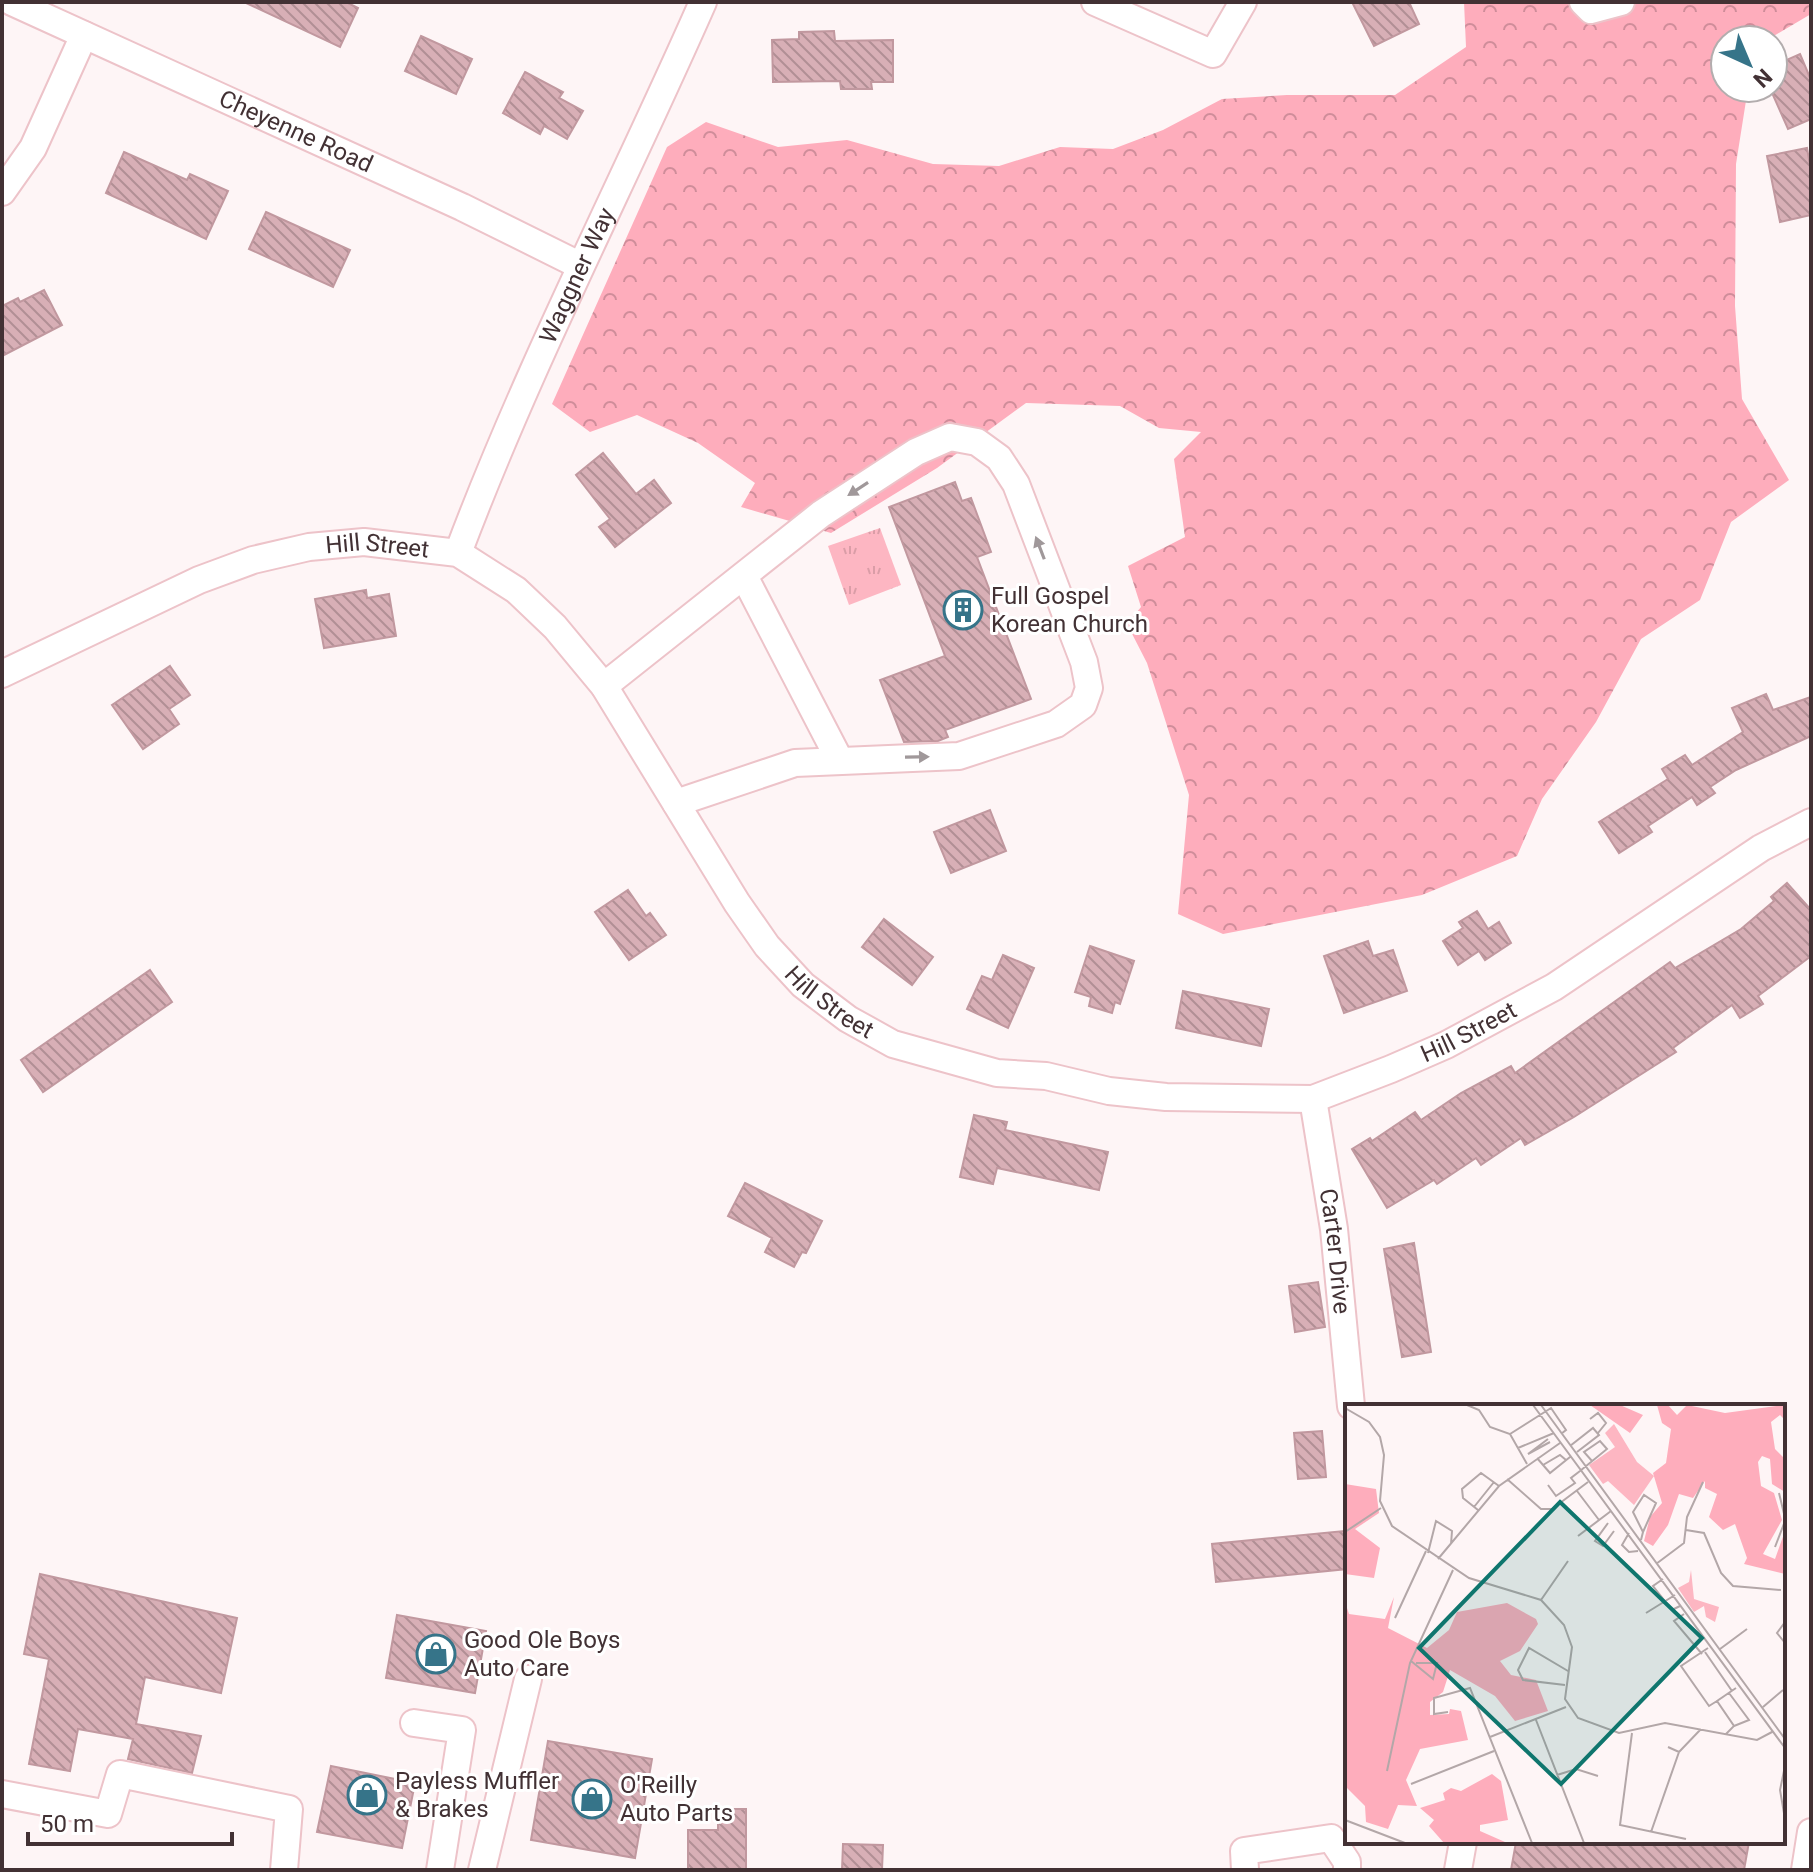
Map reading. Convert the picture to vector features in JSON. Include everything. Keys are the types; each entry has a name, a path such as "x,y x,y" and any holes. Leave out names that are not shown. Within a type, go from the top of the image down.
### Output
{"street":[{"name":"Cheyenne Road","path":"12,2 462,207 579,265"},
{"name":"Waggner Way","path":"458,553 579,265 642,131 664,93 703,2"},
{"path":"1095,2 1213,54 1243,2"},
{"path":"1583,2 1591,10 1621,2"},
{"path":"2,192 33,148 84,35"},
{"path":"604,686 821,514 916,452 950,437 977,442 999,458 1016,484 1084,662 1089,688 1083,705 1056,724 959,756 795,763 676,803"},
{"name":"Hill Street","path":"2,674 199,580 253,560 309,547 364,542 458,553 516,590 555,627 604,686 767,946 803,985 848,1019 893,1044 997,1073 1046,1076 1109,1091 1166,1097 1313,1099 1446,1045 1554,987 1761,848 1811,822"},
{"path":"744,576 839,759"},
{"name":"Carter Drive","path":"1313,1099 1334,1229 1351,1404"},
{"path":"482,1870 528,1679"},
{"path":"414,1723 462,1730 440,1870"},
{"path":"2,1794 108,1814 120,1774 289,1809 284,1870"},
{"path":"1805,1870 1811,1832"},
{"path":"1245,1870 1244,1851 1331,1838 1347,1862 1347,1870"},
{"path":"1458,1870 1463,1844"}],"green space":[{"path":"1464,2 1811,2 1811,14 1789,27 1789,24 1709,24 1709,104 1745,104 1736,164 1735,306 1742,399 1789,480 1731,522 1700,600 1641,639 1596,722 1542,799 1517,856 1422,895 1223,934 1178,914 1189,795 1147,663 1127,624 1141,607 1128,566 1185,537 1174,459 1201,432 1159,428 1120,406 1026,403 937,468 831,533 741,507 755,483 698,443 637,415 590,432 552,404 667,147 706,122 778,147 847,140 933,164 999,166 1060,147 1113,149 1163,130 1222,99 1287,95 1395,95 1466,47"},
{"path":"880,528 901,585 849,605 828,546"}],"building":[{"path":"244,2 346,2 358,8 340,47"},
{"path":"1352,2 1409,2 1419,24 1374,46"},
{"path":"834,31 835,41 893,40 893,82 871,82 872,89 841,89 840,81 773,82 772,40 799,39 799,32"},
{"path":"421,36 472,59 456,94 405,71"},
{"path":"1800,54 1811,80 1811,119 1788,129 1777,104 1789,104 1789,59"},
{"path":"525,72 563,92 559,98 583,111 567,139 544,126 540,134 503,113"},
{"path":"1807,148 1811,171 1811,215 1780,222 1767,156"},
{"path":"124,152 187,180 190,174 228,191 206,239 106,193"},
{"path":"266,212 350,250 333,287 249,249"},
{"path":"44,290 62,325 2,356 2,306 18,298 20,302"},
{"path":"603,453 636,494 654,480 671,503 615,547 599,527 610,519 576,475"},
{"name":"Full Gospel Korean Church","path":"955,482 962,501 971,498 991,552 977,557 1031,699 945,730 948,737 938,741 904,742 880,680 945,656 889,507"},
{"path":"366,590 367,598 389,594 396,636 324,648 315,599"},
{"path":"170,666 190,695 169,709 179,724 143,749 112,705"},
{"path":"1766,694 1773,710 1811,697 1811,736 1736,770 1710,787 1715,793 1697,805 1692,797 1648,826 1652,832 1619,853 1599,822 1668,779 1662,769 1685,755 1692,765 1743,732 1732,708"},
{"path":"990,810 1006,851 951,873 934,832"},
{"path":"1787,883 1811,910 1811,956 1758,996 1763,1004 1740,1018 1732,1005 1673,1048 1676,1052 1574,1117 1525,1145 1521,1138 1481,1165 1476,1158 1437,1184 1434,1180 1387,1208 1352,1149 1370,1138 1372,1141 1415,1112 1421,1120 1461,1093 1511,1066 1515,1073 1670,962 1675,968 1741,929 1774,901 1771,897"},
{"path":"628,890 646,916 650,913 666,935 629,960 595,912"},
{"path":"1477,911 1488,929 1499,922 1511,943 1485,960 1479,951 1458,965 1443,941 1463,928 1459,922"},
{"path":"884,919 933,957 912,985 862,947"},
{"path":"1368,941 1373,956 1393,950 1407,991 1344,1013 1324,956"},
{"path":"1090,946 1134,961 1120,1004 1115,1002 1112,1013 1089,1006 1091,997 1075,992"},
{"path":"1003,955 1034,968 1008,1028 967,1009 982,976 992,980"},
{"path":"150,970 172,1002 43,1092 21,1060"},
{"path":"1183,991 1269,1009 1261,1046 1176,1028"},
{"path":"974,1115 1007,1122 1005,1130 1108,1152 1099,1190 997,1168 993,1184 960,1177"},
{"path":"745,1183 822,1221 806,1253 802,1252 794,1267 765,1252 772,1238 728,1216"},
{"path":"1414,1243 1431,1352 1402,1357 1384,1249"},
{"path":"1318,1282 1325,1327 1295,1332 1289,1286"},
{"path":"1322,1431 1326,1477 1298,1479 1294,1433"},
{"path":"1344,1531 1345,1569 1216,1582 1212,1544"},
{"path":"40,1574 237,1618 221,1693 145,1677 136,1724 201,1736 192,1773 128,1759 133,1739 78,1729 70,1771 29,1764 49,1659 24,1654"},
{"name":"Good Ole Boys Auto Care","path":"397,1615 486,1631 475,1693 386,1678"},
{"name":"O'Reilly Auto Parts","path":"548,1741 652,1759 635,1858 531,1840"},
{"name":"Payless Muffler & Brakes","path":"331,1766 415,1783 402,1848 317,1832"},
{"path":"718,1809 746,1809 746,1870 688,1870 688,1830 718,1830"},
{"path":"843,1844 883,1845 882,1870 842,1870"},
{"path":"1516,1844 1749,1844 1744,1870 1511,1870"}],"place":[{"name":"Full Gospel Korean Church","path":"963,610"},
{"name":"Good Ole Boys Auto Care","path":"436,1654"},
{"name":"Payless Muffler & Brakes","path":"367,1795"},
{"name":"O'Reilly Auto Parts","path":"592,1799"}]}
